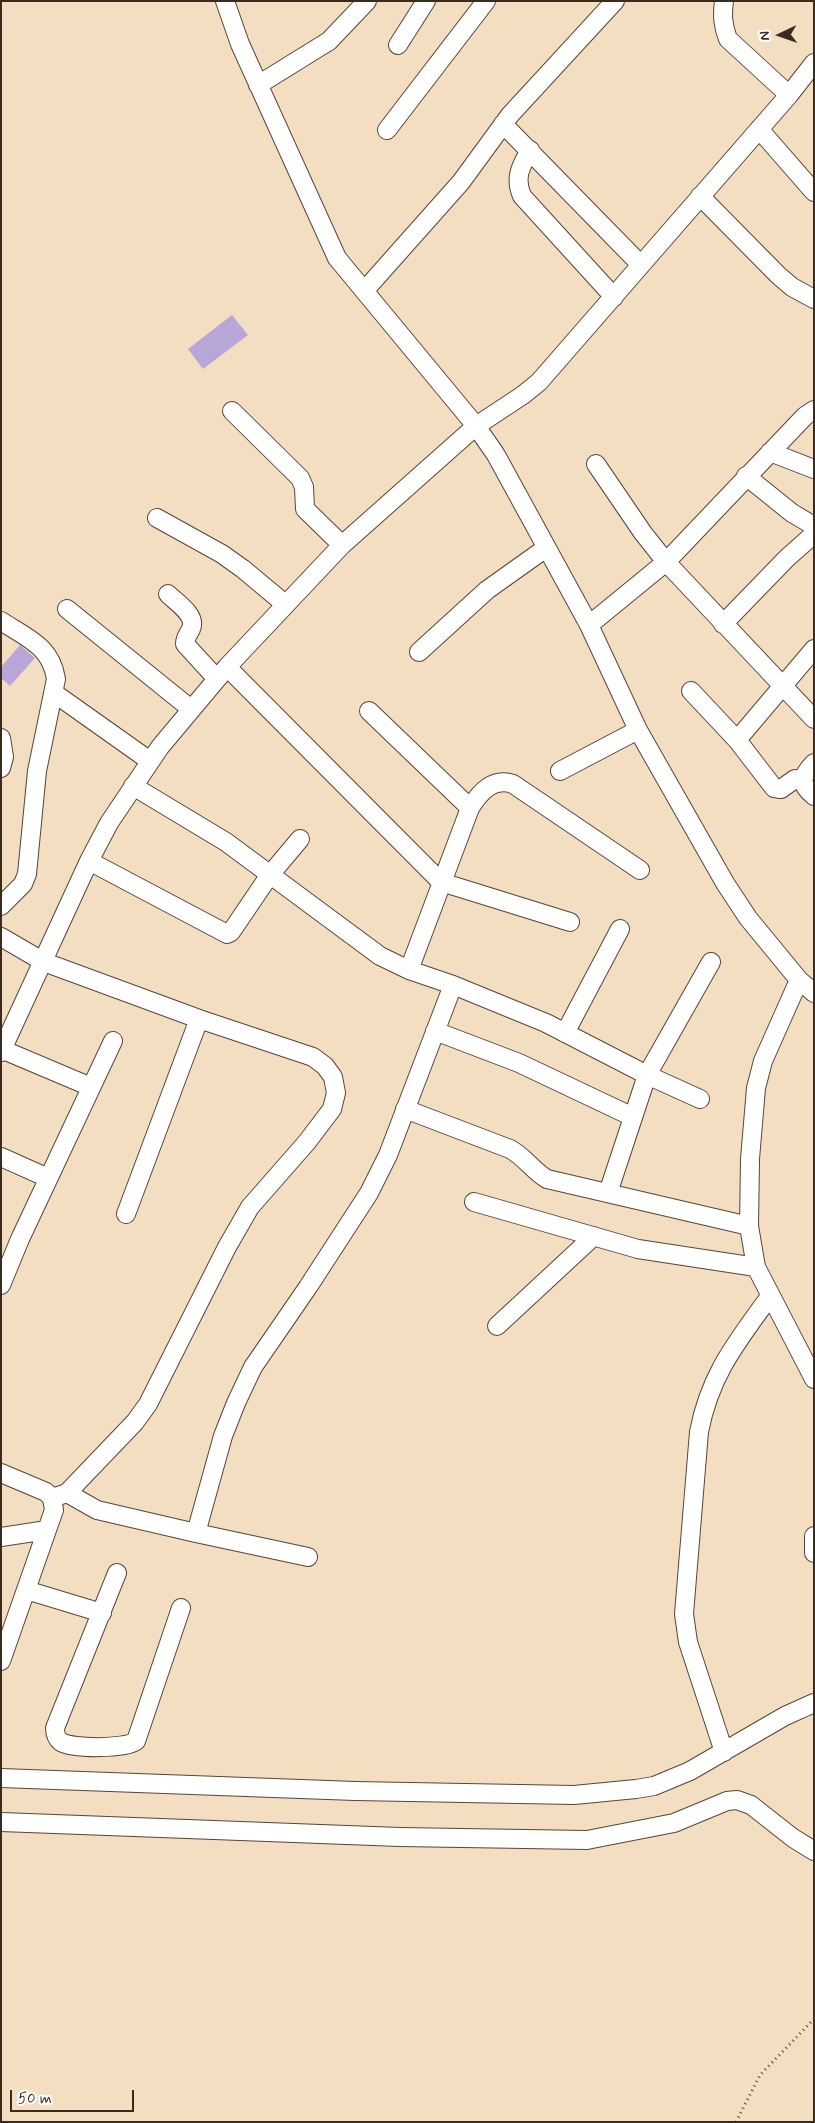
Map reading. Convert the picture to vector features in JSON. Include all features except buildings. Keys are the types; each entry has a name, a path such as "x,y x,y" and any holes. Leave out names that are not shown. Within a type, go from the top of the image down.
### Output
{"street":[{"path":"225,1 240,44 337,258 476,426 496,455 589,626 638,730 725,883 748,918 799,980 814,993"},
{"path":"398,45 426,1"},
{"path":"387,130 486,1"},
{"path":"365,290 461,182 516,108 615,1"},
{"path":"724,1 723,28 728,39 789,95"},
{"path":"258,85 329,41 364,2"},
{"path":"91,1087 2,1051 108,822 150,761 222,673 342,545 476,426 539,382 789,95 814,63"},
{"path":"503,124 641,265"},
{"path":"759,129 814,192"},
{"path":"530,150 519,170 517,180 522,196 614,298"},
{"path":"700,196 778,275 792,287 814,299"},
{"path":"589,626 666,562 804,416 814,410"},
{"path":"232,411 300,478 304,487 305,510 342,545"},
{"path":"770,452 814,469"},
{"path":"596,464 643,533 666,562 814,719"},
{"path":"746,476 792,513 814,526"},
{"path":"157,518 222,554 285,604"},
{"path":"723,624 787,558 814,534"},
{"path":"419,652 487,590 546,548"},
{"path":"168,594 191,616 193,623 191,630 185,638 185,644 222,673 441,882 570,922"},
{"path":"67,609 191,709"},
{"path":"1,621 45,651 54,666 56,679 37,771 27,874 23,884 1,906"},
{"path":"737,740 814,649"},
{"path":"691,691 737,740 774,788 781,789 795,779 808,789"},
{"path":"54,694 150,761"},
{"path":"369,711 470,808"},
{"path":"560,771 638,730"},
{"path":"1,738 4,757 1,768"},
{"path":"808,789 804,773 814,763"},
{"path":"409,970 470,808 486,787 499,782 513,784 640,870"},
{"path":"133,786 226,842 380,956 409,970 453,985 565,1033 700,1098"},
{"path":"89,860 227,934 231,932 270,876 300,839"},
{"path":"565,1033 620,929"},
{"path":"1,937 44,962 199,1019 313,1057 325,1066 333,1077 336,1093 332,1109 307,1142 250,1207 227,1247 148,1404 135,1422 59,1495 1,1661"},
{"path":"608,1193 647,1074 711,962"},
{"path":"799,980 763,1061 756,1088 750,1167 749,1226 756,1267 814,1379"},
{"path":"196,1533 224,1436 236,1403 253,1367 369,1192 388,1155 453,985"},
{"path":"126,1214 199,1019"},
{"path":"435,1031 519,1063 632,1116"},
{"path":"1,1285 20,1239 112,1041"},
{"path":"405,1109 510,1149 520,1154 538,1174 548,1179 749,1226"},
{"path":"1,1157 48,1178"},
{"path":"474,1202 638,1249 756,1267"},
{"path":"497,1326 594,1236"},
{"path":"724,1752 688,1642 684,1614 698,1432 704,1406 726,1357 770,1296"},
{"path":"1,1474 97,1510 308,1557"},
{"path":"1,1537 47,1530"},
{"path":"814,1536 814,1553"},
{"path":"117,1573 55,1728 55,1736 59,1741 67,1745 121,1746 136,1741 181,1608"},
{"path":"26,1590 102,1613"},
{"path":"1,1778 355,1791 574,1795 654,1786 690,1771 785,1716 814,1703"},
{"path":"1,1822 400,1837 587,1840 674,1823 727,1802 737,1800 751,1806 793,1838 814,1851"}],"path":[{"path":"736,2122 760,2075 814,2019"}]}
